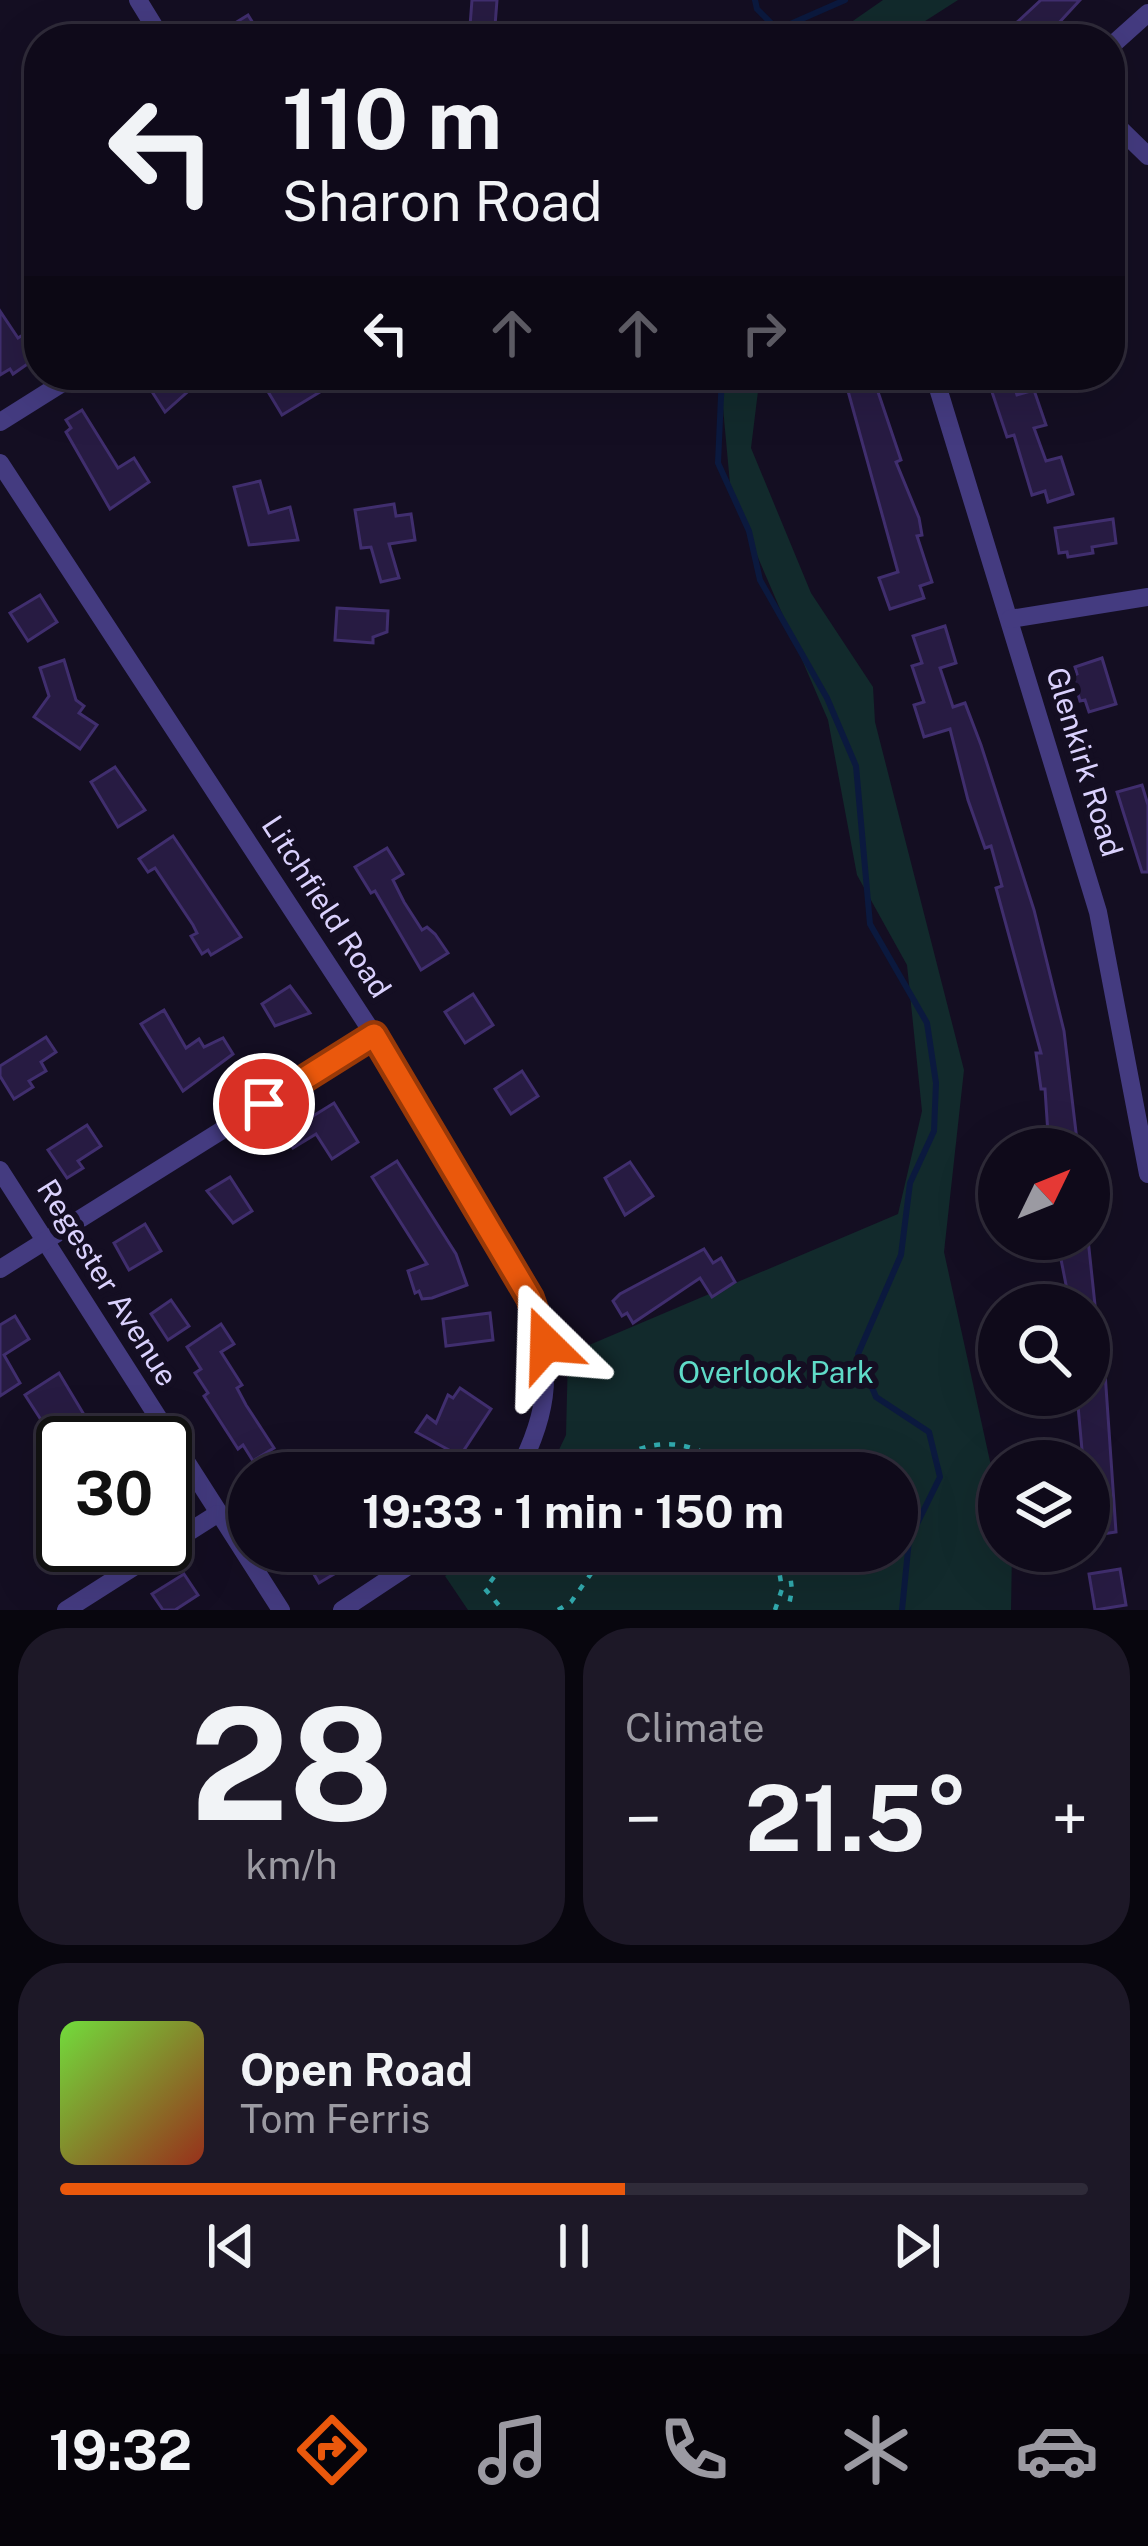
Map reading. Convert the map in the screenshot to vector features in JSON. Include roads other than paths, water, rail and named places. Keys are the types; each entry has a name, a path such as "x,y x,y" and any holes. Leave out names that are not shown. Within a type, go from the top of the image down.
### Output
{"street":[{"path":"1125,34 1148,13"},
{"path":"1125,134 1148,156"},
{"path":"0,422 51,390"},
{"name":"Glenkirk Road","path":"939,390 1099,912 1148,1174"},
{"name":"Litchfield Road","path":"0,463 374,1035 530,1298 546,1344 546,1382 537,1433 528,1452"},
{"path":"1010,619 1148,597"},
{"path":"0,1269 374,1035"},
{"name":"Regester Avenue","path":"0,1170 280,1610"},
{"path":"66,1610 217,1514"},
{"path":"342,1610 399,1572"}],"waterway":[{"path":"755,0 772,24"},
{"path":"790,24 845,0"},
{"path":"721,390 718,463 749,531 760,580 827,698 856,766 870,924 927,1023 936,1083 934,1131 910,1183 901,1255 858,1354 876,1397 929,1432 940,1477 909,1540 902,1610"}],"park label":[{"name":"Overlook Park","path":"776,1373"}]}
